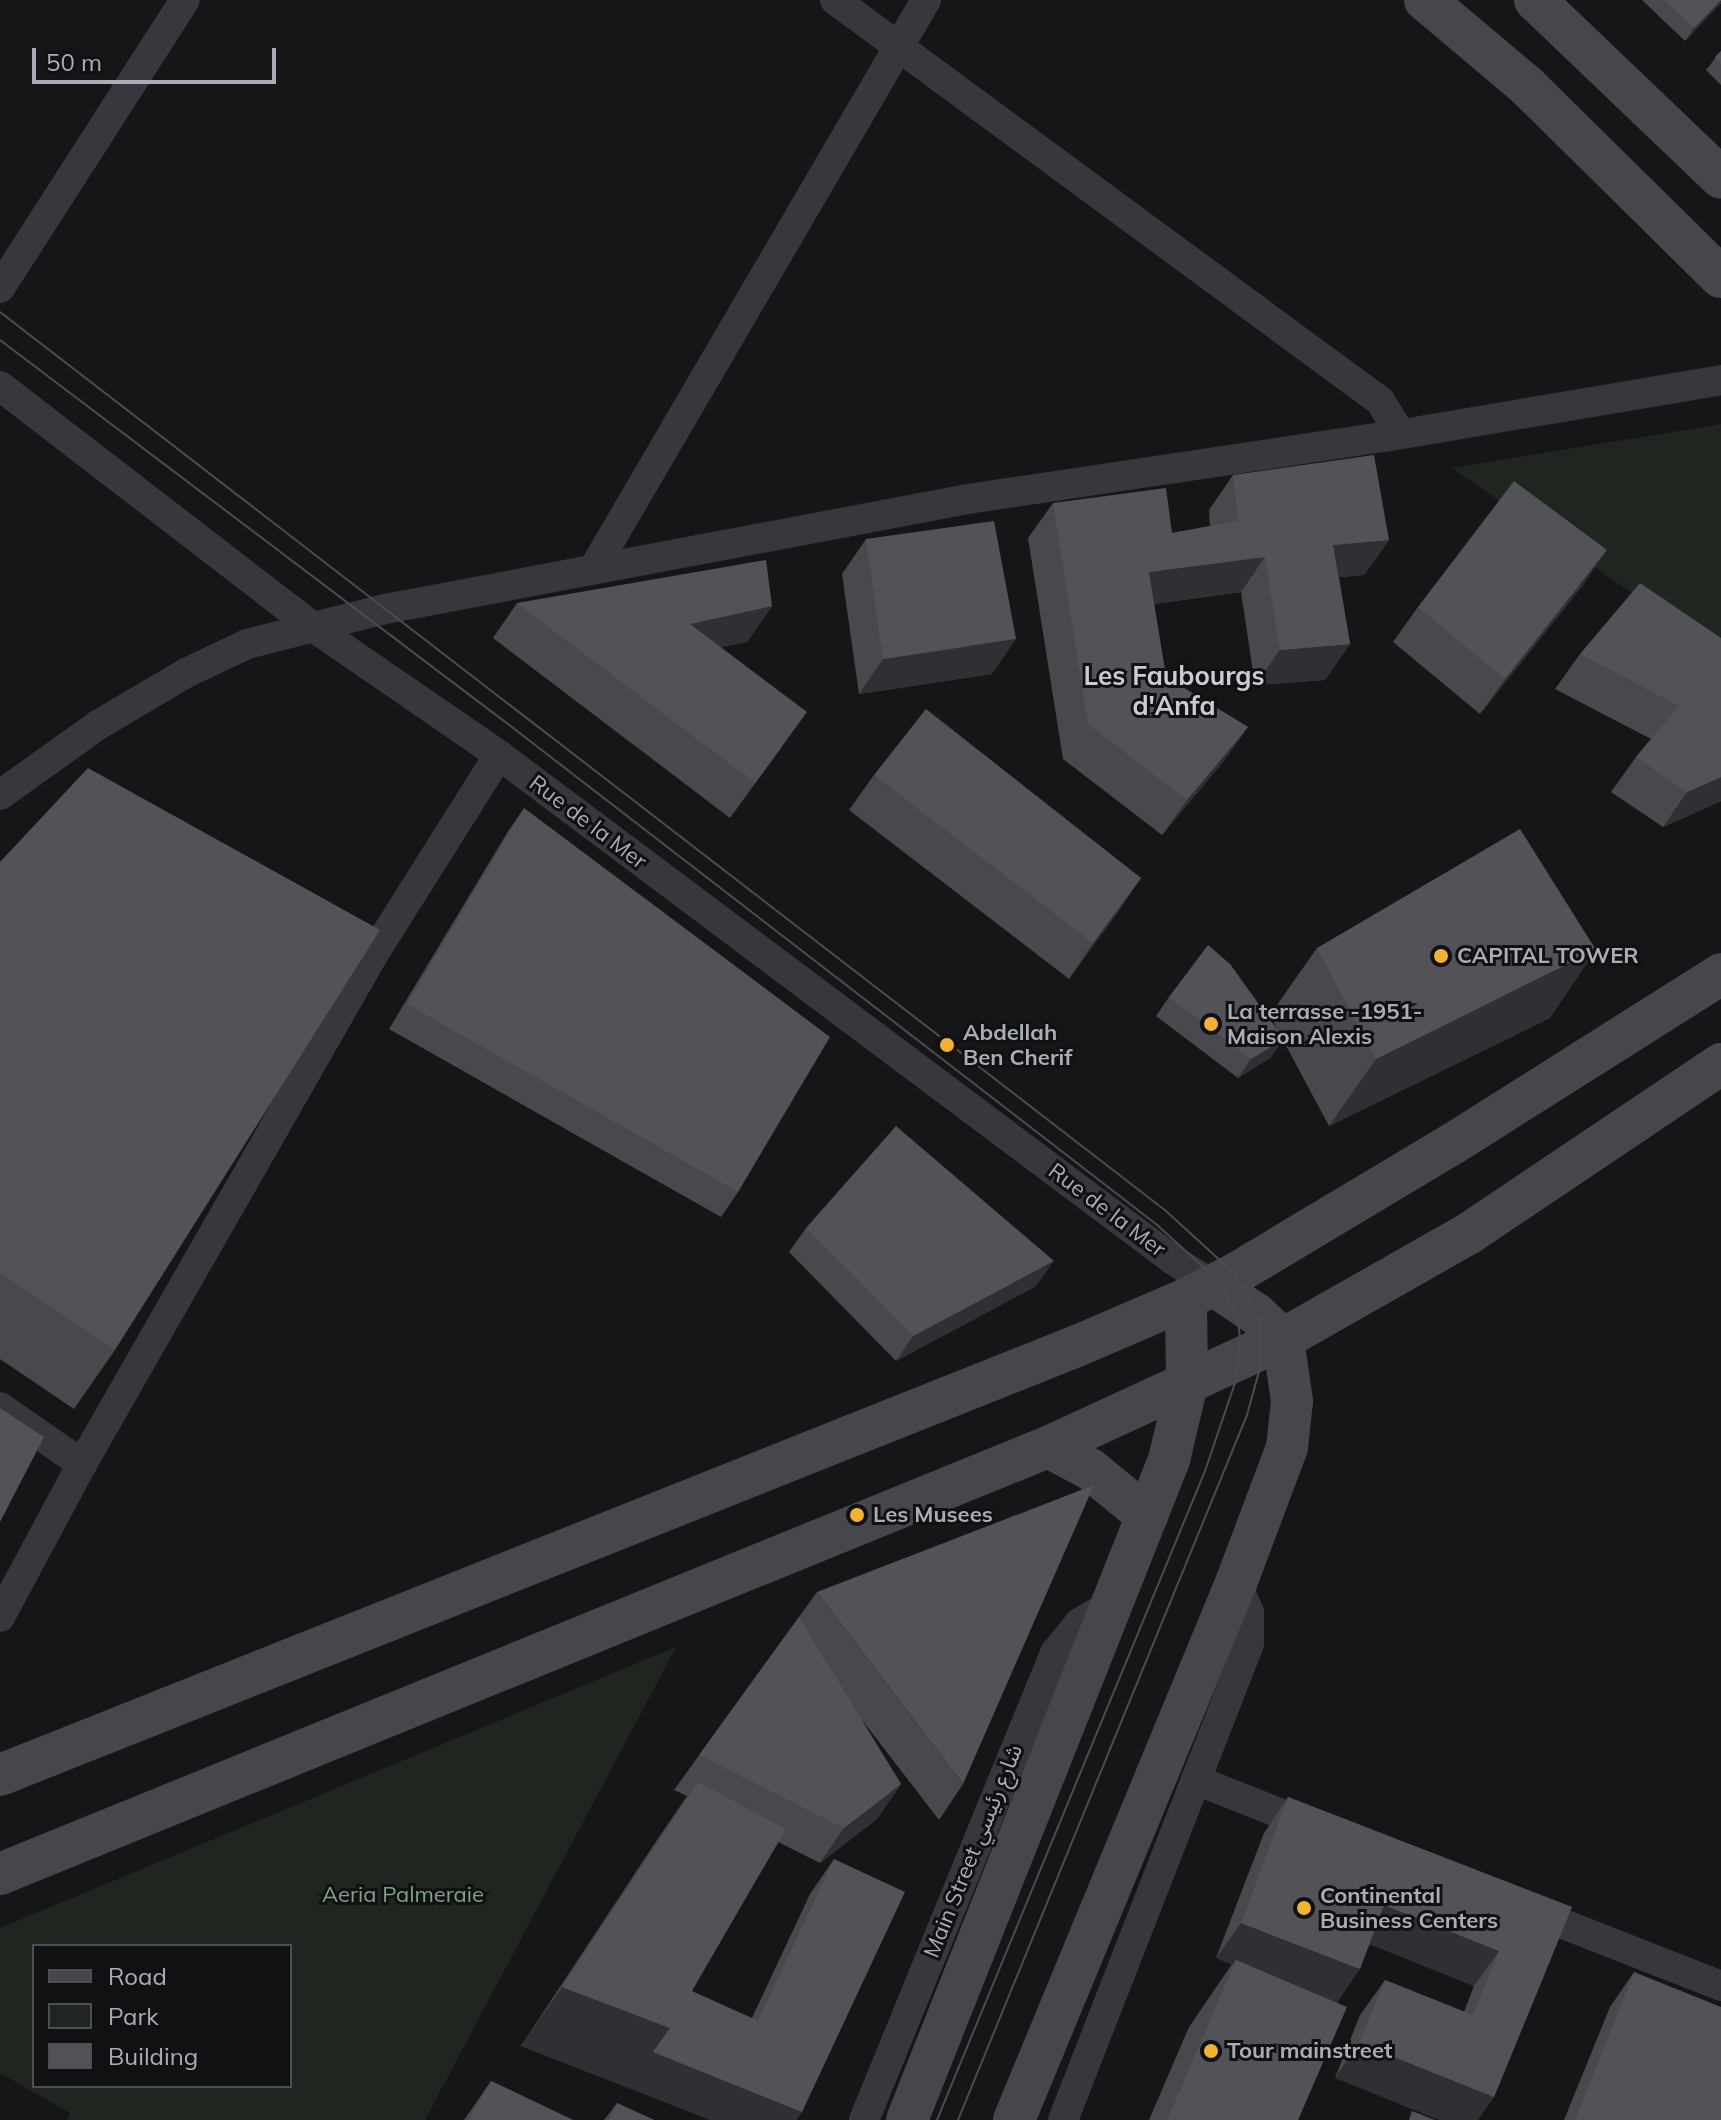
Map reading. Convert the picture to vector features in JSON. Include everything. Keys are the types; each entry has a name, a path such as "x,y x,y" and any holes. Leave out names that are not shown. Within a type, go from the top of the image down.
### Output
{"main road":[{"path":"1425,0 1527,86 1721,277"},
{"path":"1535,0 1721,178"},
{"path":"0,1775 1048,1358 1200,1292 1454,1143 1721,974"},
{"path":"0,1874 1048,1447 1283,1339 1468,1234 1721,1064"},
{"path":"1014,2120 1236,1583 1287,1447 1292,1401 1283,1339 1256,1314 1200,1292"},
{"name":"Main Street شارع رئيسي","path":"907,2120 1177,1435 1200,1292"},
{"path":"1048,1447 1101,1476 1147,1516"}],"street":[{"path":"0,288 185,0"},
{"path":"835,0 1380,401 1401,434"},
{"path":"594,568 926,0"},
{"path":"0,795 98,725 186,673 247,644 385,609 968,499 1401,434 1721,380"},
{"name":"Rue de la Mer","path":"0,386 313,627 499,755 1173,1260 1200,1292"},
{"path":"0,1617 82,1464 373,955 499,755"},
{"path":"0,1407 82,1464"},
{"path":"1063,2120 1249,1644 1249,1612 1236,1583"},
{"name":"Main Street شارع رئيسي","path":"864,2120 1051,1661 1065,1637 1079,1623 1112,1604"},
{"path":"1196,1780 1337,1836"},
{"path":"1500,1899 1721,1986"}],"green space":[{"path":"1721,424 1721,655 1452,468"},
{"name":"Aeria Palmeraie","path":"676,1647 425,2120 67,2120 70,2113 0,2073 0,1928"}],"building":[{"path":"1664,0 1721,0 1694,28"},
{"path":"1374,455 1389,540 1333,545 1350,644 1280,650 1265,557 1149,572 1166,677 1248,727 1187,800 1088,724 1053,503 1166,488 1172,533 1238,521 1233,475"},
{"path":"1514,481 1607,550 1505,679 1418,607"},
{"path":"994,521 1016,639 883,659 866,539"},
{"path":"766,560 772,606 690,624 807,712 755,783 517,603"},
{"path":"1640,583 1721,638 1721,777 1687,792 1636,757 1679,706 1580,654"},
{"path":"926,709 1141,878 1093,943 874,775"},
{"path":"88,768 380,930 115,1350 0,1273 0,862"},
{"path":"524,808 830,1037 738,1192 407,1004"},
{"path":"1520,829 1596,950 1376,1059 1317,948"},
{"path":"1208,945 1230,964 1284,1039 1251,1059 1169,997"},
{"path":"896,1126 1054,1261 913,1336 806,1228"},
{"path":"0,1408 44,1437 0,1522"},
{"path":"1094,1485 963,1784 817,1592"},
{"path":"799,1617 901,1784 844,1828 699,1755"},
{"path":"698,1782 786,1829 670,2028 562,1987"},
{"path":"1288,1797 1572,1907 1494,2097 1359,2043 1385,1980 1473,2015 1499,1951 1384,1905 1360,1969 1241,1923"},
{"path":"834,1859 905,1892 802,2112 653,2052 691,1991 758,2021"},
{"path":"1236,1960 1347,2007 1298,2120 1167,2120"},
{"path":"1634,1972 1721,2007 1721,2120 1575,2120"},
{"path":"491,2081 573,2120 468,2120"},
{"path":"617,2103 654,2120 609,2120"},
{"path":"1412,2111 1435,2120 1409,2120"}],"tram line":[{"path":"0,312 1166,1211 1235,1274 1248,1295 1259,1324 1260,1368 1247,1415 958,2120"},
{"path":"0,340 504,721 1156,1224 1220,1282 1237,1314 1240,1339 1237,1377 1205,1471 937,2120"}],"place":[{"name":"CAPITAL TOWER","path":"1441,956"},
{"name":"La terrasse -1951- Maison Alexis","path":"1211,1024"},
{"name":"Abdellah Ben Cherif","path":"947,1045"},
{"name":"Les Musees","path":"857,1515"},
{"name":"Continental Business Centers","path":"1304,1908"},
{"name":"Tour mainstreet","path":"1211,2051"}],"district":[{"name":"Les Faubourgs d'Anfa","path":"1174,691"}]}
